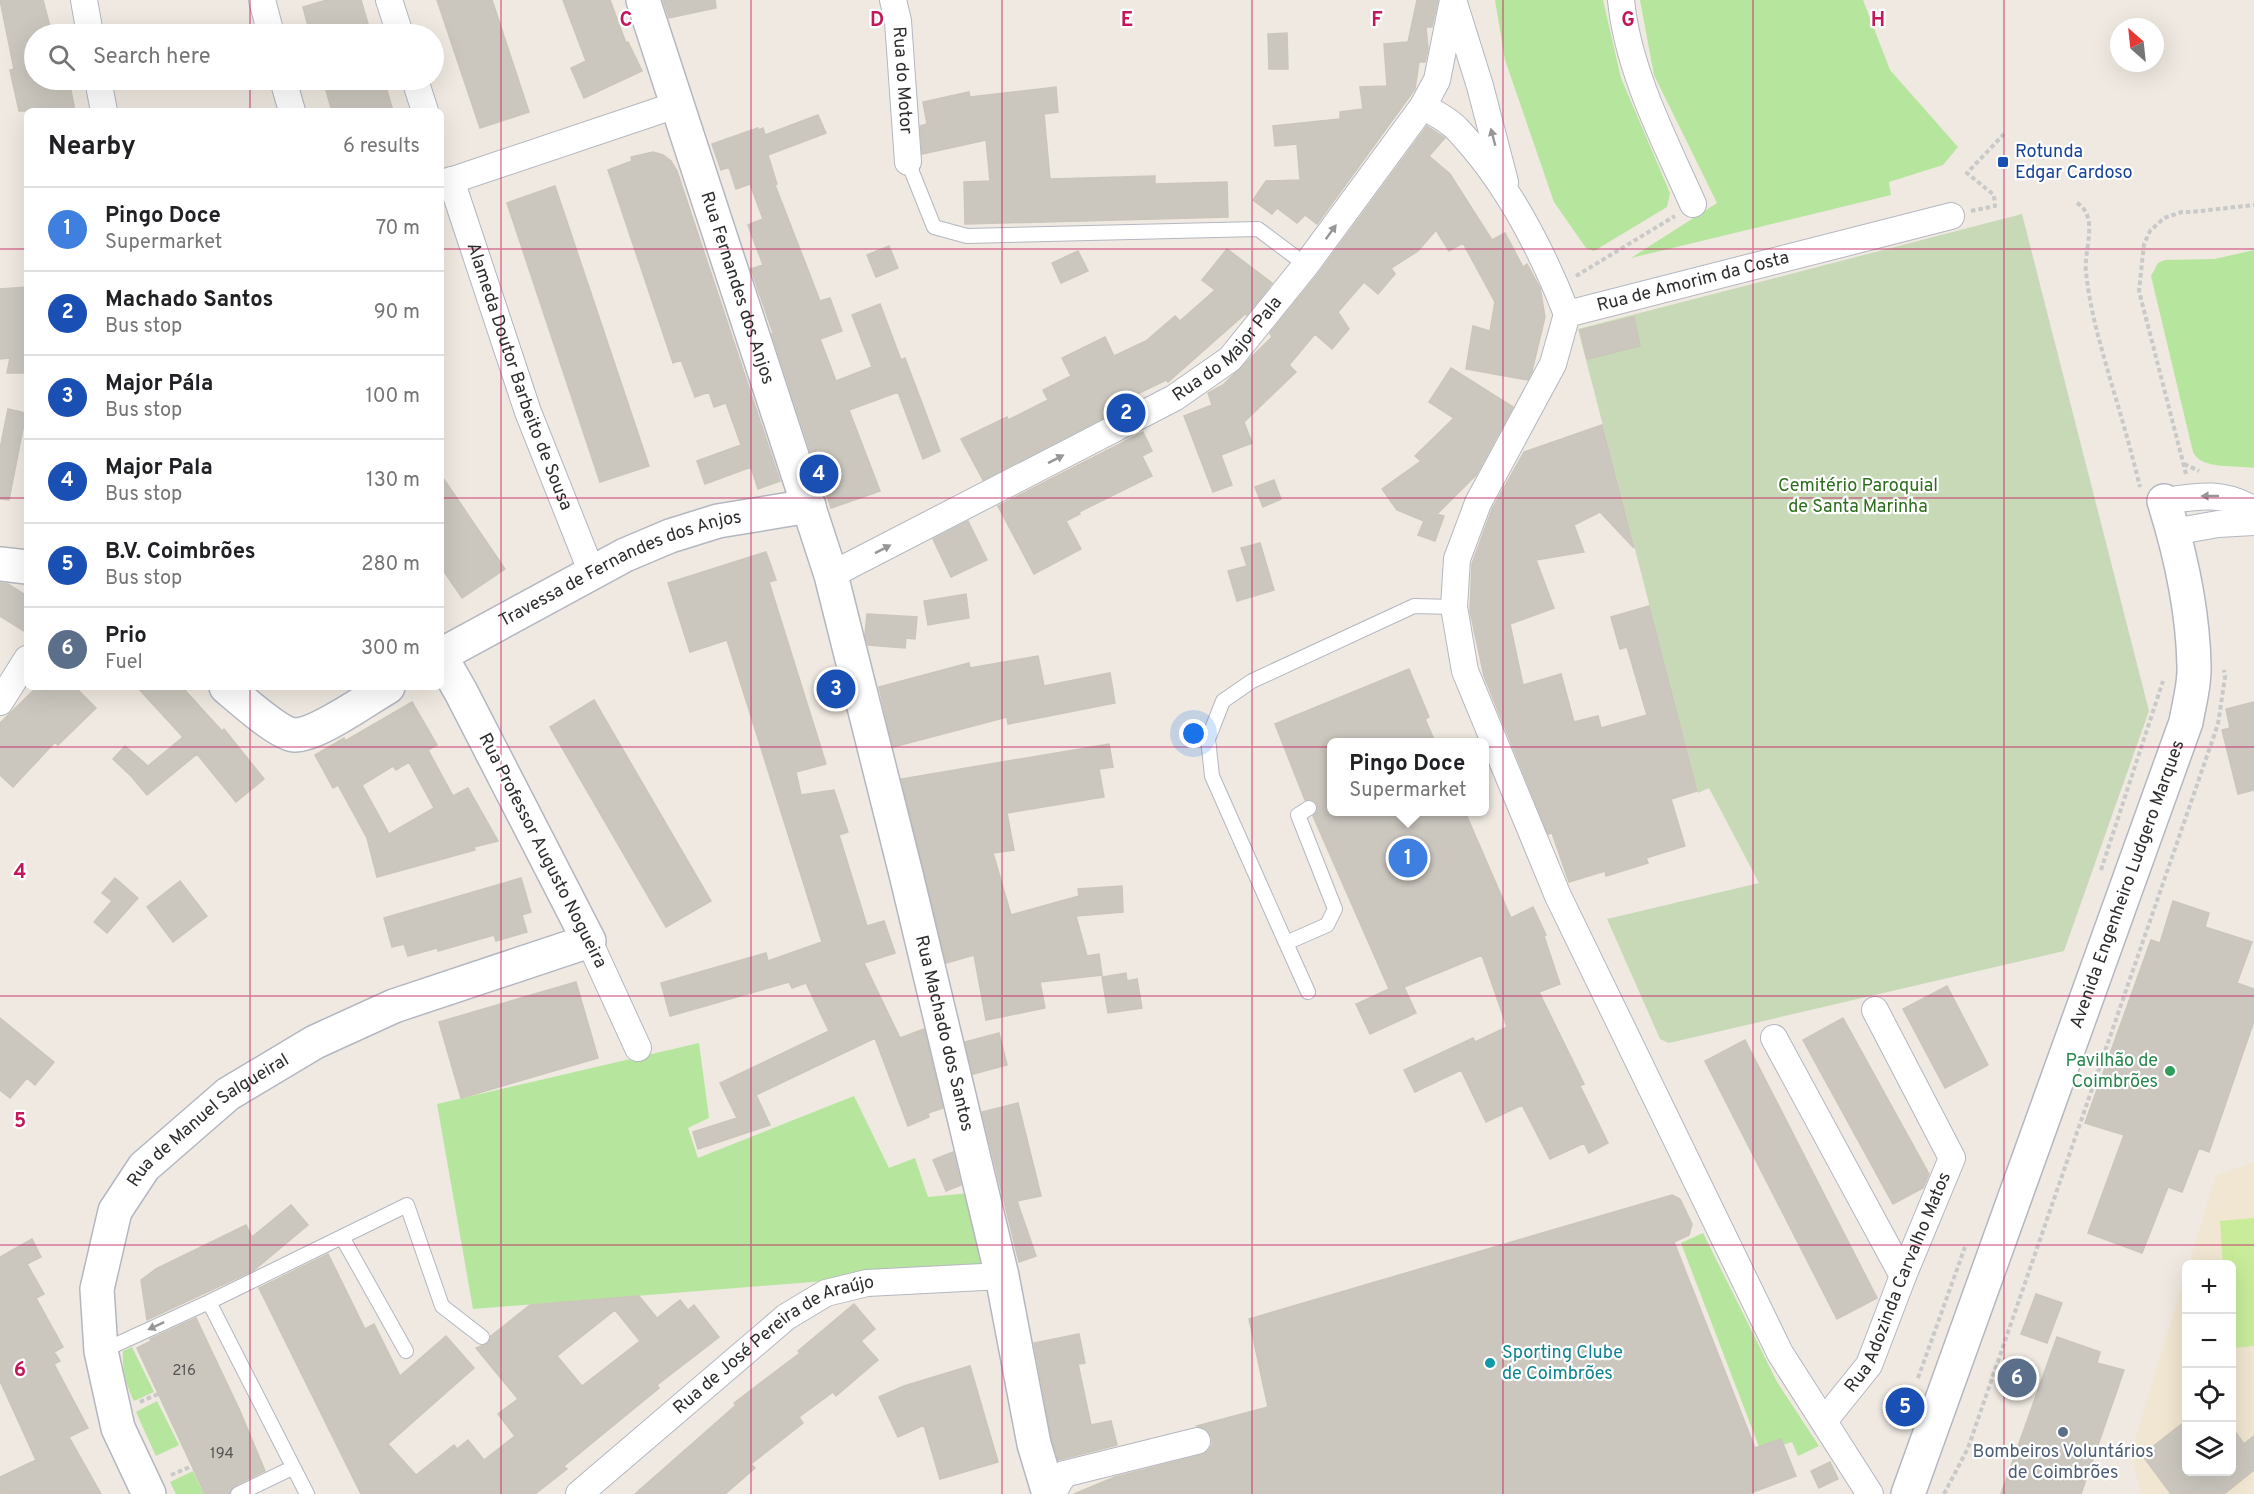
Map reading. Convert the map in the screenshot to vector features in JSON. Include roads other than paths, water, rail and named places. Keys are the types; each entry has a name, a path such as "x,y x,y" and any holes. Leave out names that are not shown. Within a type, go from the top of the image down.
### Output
{"street":[{"path":"84,0 88,24"},
{"path":"262,0 268,24"},
{"path":"389,0 397,24"},
{"name":"Rua Fernandes dos Anjos","path":"644,0 831,576"},
{"name":"Rua do Motor","path":"893,0 898,21 908,162"},
{"path":"1453,0 1480,86 1508,193"},
{"name":"Rua do Major Pala","path":"831,576 1174,398 1230,359 1306,265 1423,106 1437,80 1453,0"},
{"path":"1621,0 1623,21 1641,82 1693,204"},
{"path":"1437,80 1460,78 1480,86"},
{"path":"100,90 103,108"},
{"path":"286,90 290,108"},
{"path":"418,90 424,108"},
{"path":"446,182 679,104"},
{"path":"1423,106 1456,127 1508,193 1567,314 1553,364 1478,503 1457,559 1454,607 1465,671 1558,896 1780,1353 1870,1494"},
{"name":"Alameda Doutor Barbeito de Sousa","path":"446,182 528,412 591,573"},
{"name":"Rua de Amorim da Costa","path":"1567,314 1951,216"},
{"path":"2160,509 2192,496 2217,496 2239,500 2254,510"},
{"name":"Travessa de Fernandes dos Anjos","path":"444,654 625,555 718,521 809,506"},
{"path":"2160,509 2218,524 2254,522"},
{"name":"Avenida Engenheiro Ludgero Marques","path":"1908,1494 2187,722 2194,668 2189,612 2160,509"},
{"path":"0,564 24,567"},
{"name":"Rua Machado dos Santos","path":"831,576 906,874 1002,1276 1034,1444 1051,1494"},
{"name":"Rua Professor Augusto Nogueira","path":"444,661 589,941 638,1048"},
{"path":"0,702 24,664"},
{"path":"229,690 274,725 293,735 316,730 383,690"},
{"name":"Rua de Manuel Salgueiral","path":"149,1494 118,1428 101,1351 97,1289 115,1211 144,1167 228,1094 315,1042 394,1006 589,941"},
{"name":"Rua Adozinda Carvalho Matos","path":"1824,1421 1869,1365 1952,1158 1875,1010"},
{"path":"1774,1038 1903,1276"},
{"name":"Rua de José Pereira de Araújo","path":"579,1494 786,1317 826,1293 867,1283 1002,1276"},
{"path":"1051,1494 1064,1474 1197,1441"}],"lane":[{"path":"908,162 934,227 967,236 1258,229 1306,265"},
{"path":"1308,992 1212,776 1208,739 1223,701 1252,681 1414,606 1454,607"},
{"path":"1286,943 1327,925 1335,909 1298,815 1309,808"},
{"path":"101,1351 209,1302 407,1205 442,1306 482,1337"},
{"path":"342,1237 406,1351"},
{"path":"209,1302 307,1494"},
{"path":"238,1494 292,1468"}],"place":[{"name":"Rotunda Edgar Cardoso","path":"2003,162"},
{"name":"Machado Santos","path":"1126,413"},
{"name":"Major Pala","path":"819,474"},
{"name":"Major Pála","path":"836,689"},
{"name":"Pingo Doce","path":"1408,858"},
{"name":"Pavilhão de Coimbrões","path":"2170,1071"},
{"name":"Sporting Clube de Coimbrões","path":"1490,1363"},
{"name":"Prio","path":"2017,1378"},
{"name":"B.V. Coimbrões","path":"1905,1407"},
{"name":"Bombeiros Voluntários de Coimbrões","path":"2063,1432"}],"park label":[{"name":"Cemitério Paroquial de Santa Marinha","path":"1858,496"}]}
